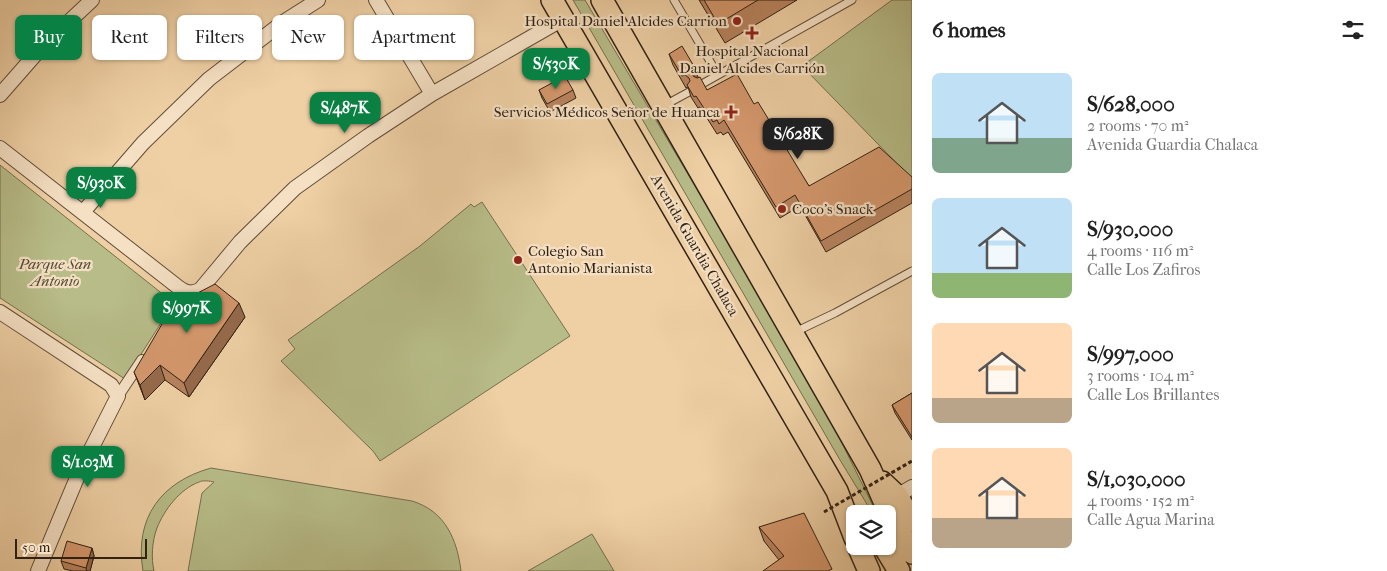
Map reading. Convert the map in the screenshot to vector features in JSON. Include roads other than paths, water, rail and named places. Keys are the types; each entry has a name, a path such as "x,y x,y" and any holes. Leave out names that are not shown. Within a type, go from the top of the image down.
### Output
{"main road":[{"name":"Avenida Guardia Chalaca","path":"552,0 838,491 846,513"},
{"path":"602,0 870,469 902,520 912,553"},
{"path":"870,469 904,492 902,520"},
{"name":"Avenida Guardia Chalaca","path":"838,491 853,505"},
{"path":"862,555 869,571"},
{"path":"889,555 899,571"}],"street":[{"path":"0,95 42,47 92,0"},
{"path":"83,212 143,143 209,80 282,23 318,0"},
{"path":"376,0 432,94"},
{"path":"0,148 83,212 183,296 200,290 240,242 295,188 368,136 432,94 563,18"},
{"path":"2,318 111,385 118,396"},
{"path":"38,571 79,473 118,396 146,355"}],"lane":[{"path":"674,0 718,75"},
{"path":"702,84 852,0"},
{"path":"663,106 689,92"},
{"path":"793,333 912,271"}],"place":[{"name":"Hospital Daniel Alcides Carrion","path":"737,21"},
{"name":"Hospital Nacional Daniel Alcides Carrión","path":"752,33"},
{"name":"Servicios Médicos Señor de Huanca","path":"731,112"},
{"name":"Coco's Snack","path":"782,209"},
{"name":"Colegio San Antonio Marianista","path":"518,260"}],"park label":[{"name":"Parque San Antonio","path":"55,272"}]}
